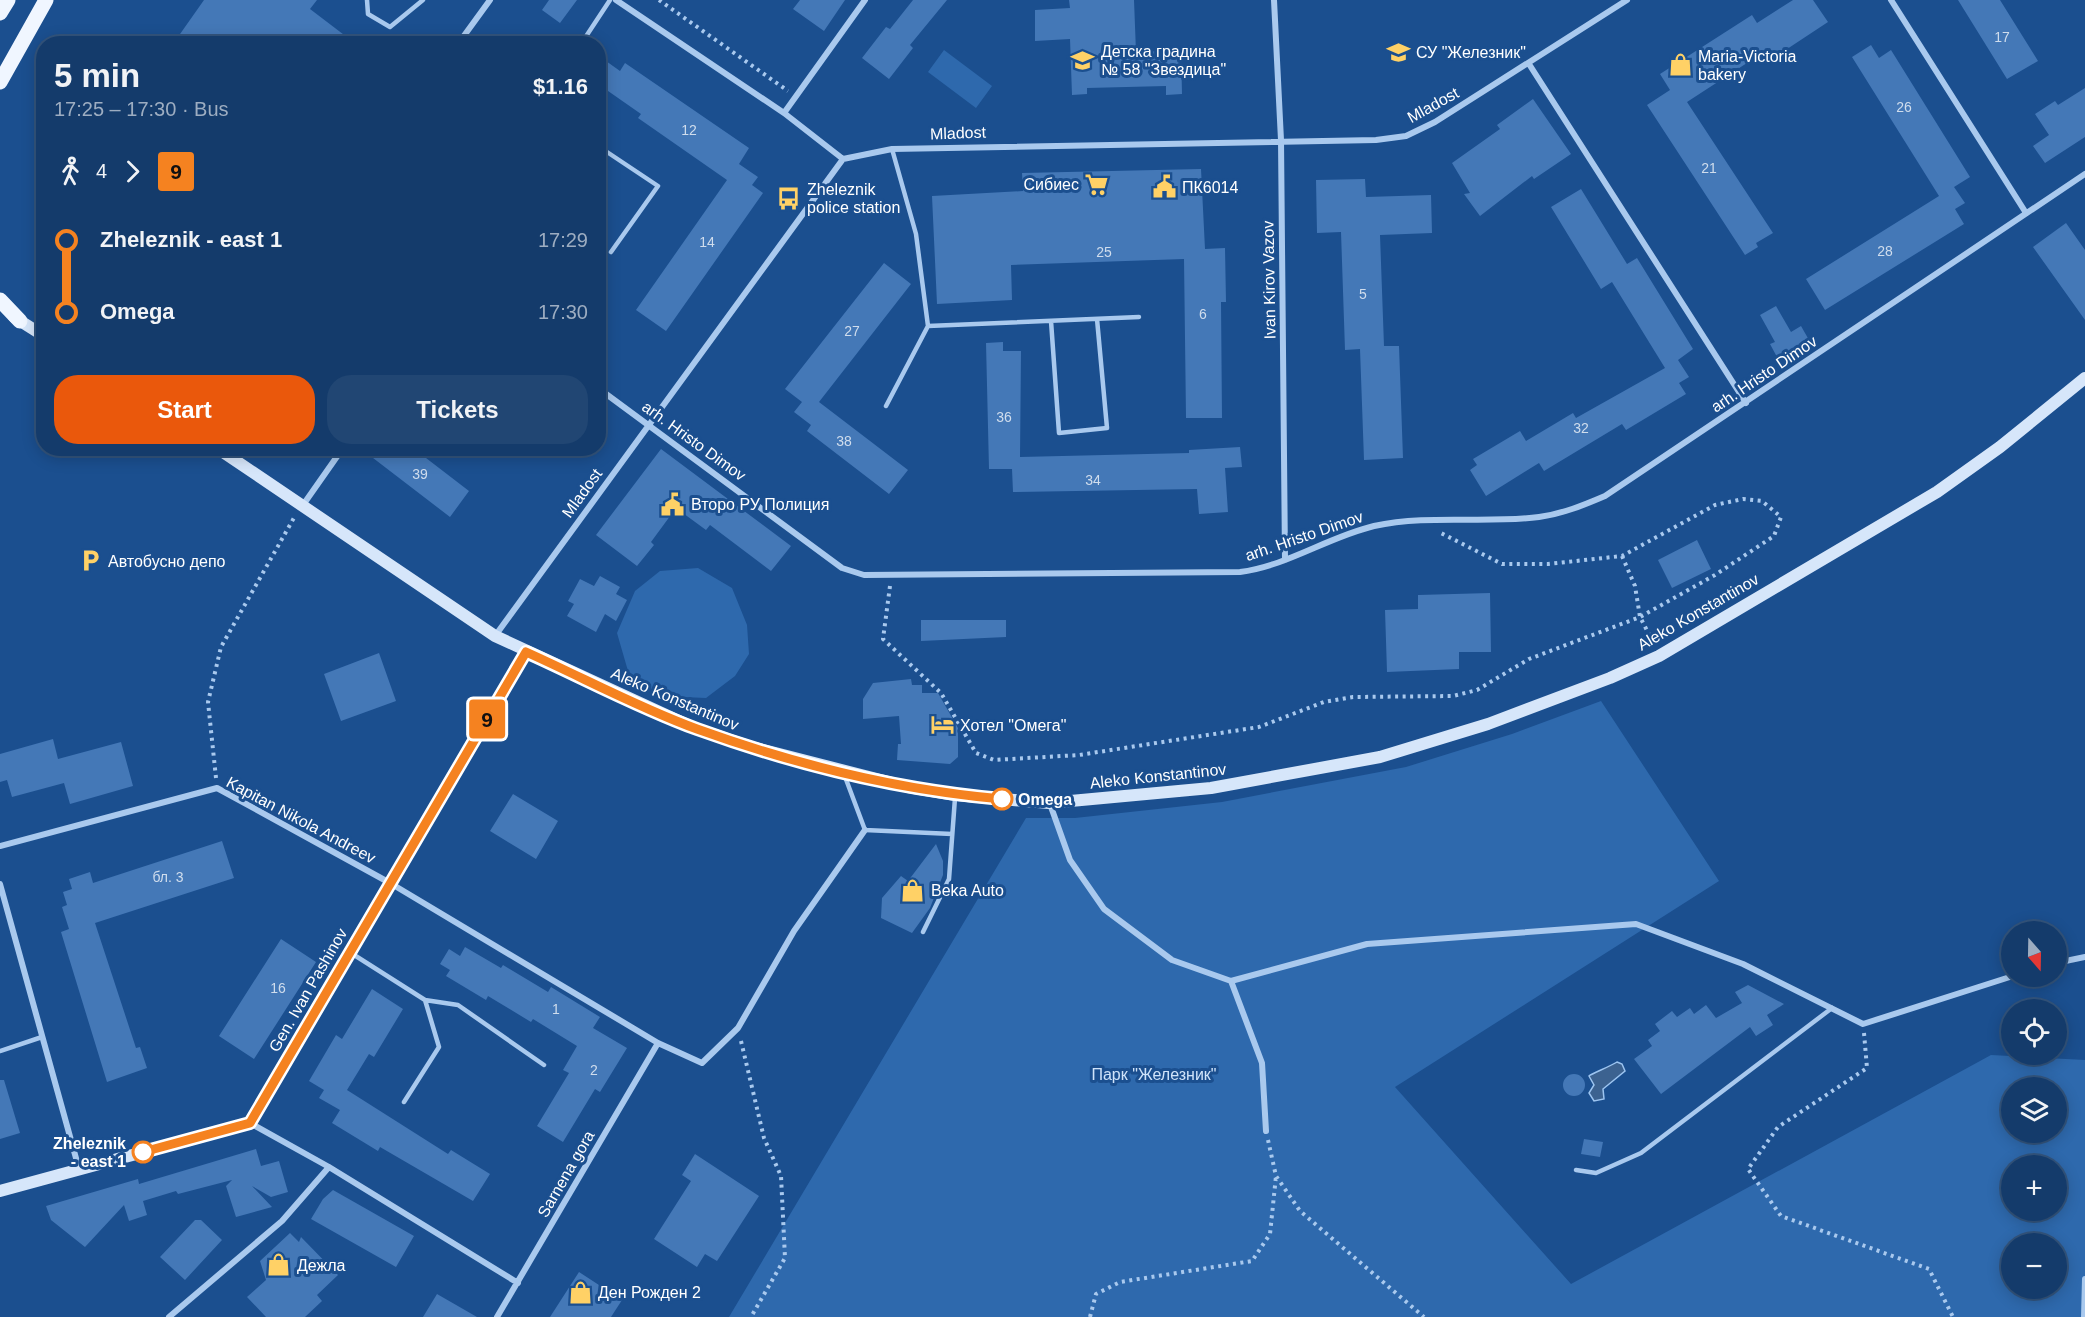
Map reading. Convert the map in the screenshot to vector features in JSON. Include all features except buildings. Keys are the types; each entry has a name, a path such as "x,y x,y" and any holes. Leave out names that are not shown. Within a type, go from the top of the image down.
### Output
{"main road":[{"path":"0,13 8,0"},
{"path":"0,82 46,0"},
{"path":"1,308 20,321"}],"street":[{"path":"464,36 490,0"},
{"path":"616,0 784,113 843,159"},
{"path":"784,113 865,0"},
{"name":"Ivan Kirov Vazov","path":"1274,0 1281,140 1285,560"},
{"name":"Mladost","path":"495,636 843,159 892,149 1376,140 1406,136 1435,122 1627,0"},
{"path":"1891,0 2026,213"},
{"path":"1528,64 1746,403"},
{"name":"arh. Hristo Dimov","path":"606,394 843,568 864,575 891,577 1240,572 1260,569 1374,526 1420,520 1540,517 1576,508 1605,496 2085,174"},
{"path":"20,321 36,331"},
{"name":"Aleko Konstantinov","path":"229,456 495,636 694,728 751,747 843,772 955,795 1049,803 1211,788 1380,757 1498,721 1659,656 1937,492 2000,447 2085,378"},
{"path":"303,505 337,456"},
{"name":"Gen. Ivan Pashinov","path":"250,1123 526,652"},
{"name":"Kapitan Nikola Andreev","path":"0,846 217,788 390,883 658,1043 702,1063 738,1028"},
{"path":"1049,803 1070,860 1085,885 1104,909 1173,960 1232,981 1367,944 1636,924 1743,964 1863,1024 2001,980"},
{"path":"738,1028 794,931 865,830"},
{"path":"0,884 2,900 79,1169"},
{"path":"2067,961 2085,957"},
{"path":"1232,981 1262,1063 1266,1131"},
{"name":"Sarnena gora","path":"497,1317 658,1043"},
{"path":"0,1191 250,1123 329,1167 518,1283"},
{"path":"169,1317 282,1221 329,1167"},
{"path":"2084,1317 2085,1279"}],"lane":[{"path":"367,0 368,14 390,27 423,0"},
{"path":"586,36 610,0"},
{"path":"886,406 928,326 916,234 892,149"},
{"path":"606,151 658,186 611,252"},
{"path":"928,326 1138,317"},
{"path":"1051,321 1059,433 1107,428 1097,319"},
{"path":"843,772 865,830 952,834"},
{"path":"922,932 949,879 955,795"},
{"path":"349,952 425,1000 458,1005 544,1065"},
{"path":"404,1102 439,1047 425,1000"},
{"path":"1576,1170 1596,1173 1641,1153 1832,1008"},
{"path":"0,1051 42,1037"}],"path":[{"path":"659,0 796,97"},
{"path":"891,577 883,639 941,693 976,753 994,760 1079,755 1259,727 1324,702 1353,697 1453,696 1477,690 1529,659 1640,617 1715,575 1774,536 1780,517 1762,501 1743,499 1715,505 1622,556 1586,562 1502,564 1454,542 1420,520"},
{"path":"217,788 208,702 221,647 290,522 303,505"},
{"path":"1622,556 1635,586 1640,617 1659,656"},
{"path":"1863,1024 1867,1068 1778,1127 1748,1169 1781,1216 1929,1269 1953,1317"},
{"path":"738,1028 764,1138 781,1176 784,1258 751,1317"},
{"path":"1090,1317 1096,1294 1120,1282 1252,1261 1270,1234 1276,1176 1266,1131"},
{"path":"1276,1176 1300,1211 1424,1317"}],"green space":[{"path":"944,50 992,86 976,108 928,72"},
{"path":"698,568 732,588 747,625 749,654 735,676 706,698 661,696 628,671 617,633 635,591 660,571"},
{"name":"Парк \"Железник\"","path":"1601,701 1719,881 1395,1087 1571,1284 1991,1055 2001,1056 2001,1065 2067,1065 2067,1059 2085,1060 2085,1317 729,1317 1026,818 1075,818 1222,802 1406,767 1512,734"}],"shaded area":[{"path":"1617,1062 1622,1064 1625,1071 1603,1089 1604,1099 1594,1101 1589,1093 1594,1085 1589,1076"}],"bus line":[{"name":"9","path":"143,1152 250,1123 526,652 694,728 751,747 908,787 955,795 1002,799"}],"place":[{"name":"СУ \"Железник\"","path":"1398,52"},
{"name":"Детска градина № 58 \"Звездица\"","path":"1083,60"},
{"name":"Maria-Victoria bakery","path":"1680,65"},
{"name":"Сибиес","path":"1097,184"},
{"name":"ПК6014","path":"1164,187"},
{"name":"Zheleznik police station","path":"789,198"},
{"name":"Второ РУ Полиция","path":"673,504"},
{"name":"Автобусно депо","path":"90,561"},
{"name":"Хотел \"Омега\"","path":"942,725"},
{"name":"Omega","path":"1002,799"},
{"name":"Beka Auto","path":"913,890"},
{"name":"Zheleznik - east 1","path":"143,1152"},
{"name":"Дежла","path":"279,1265"},
{"name":"Ден Рожден 2","path":"580,1292"}]}
